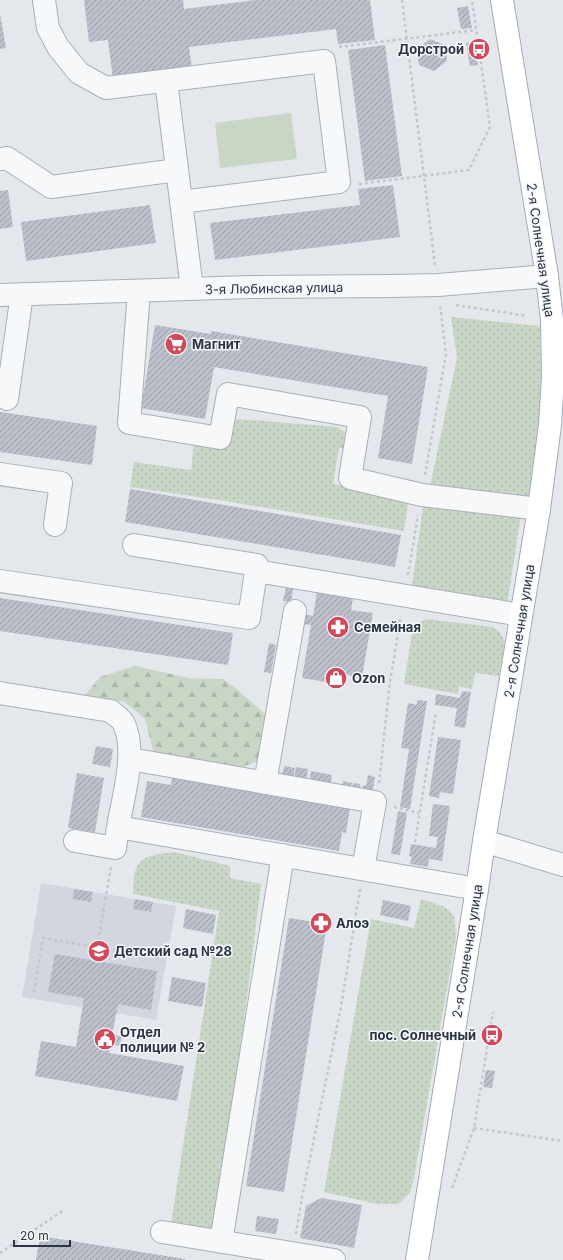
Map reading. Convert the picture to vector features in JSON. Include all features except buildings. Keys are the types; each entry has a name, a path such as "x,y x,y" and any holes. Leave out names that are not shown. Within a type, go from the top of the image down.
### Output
{"main road":[{"name":"2-я Солнечная улица","path":"417,1260 539,509 550,425 553,377 552,320 547,276 502,0"}],"street":[{"path":"44,0 48,28 58,47 79,73 106,88 324,61 339,182 181,202"},
{"path":"166,81 192,289"},
{"path":"0,159 7,158 51,187 177,170"},
{"name":"3-я Любинская улица","path":"0,295 192,289 442,294 547,276"},
{"path":"138,291 129,423 220,438 228,394 360,417 350,478 422,495 539,509"},
{"path":"7,399 22,294"},
{"path":"0,474 61,483 55,525"},
{"path":"0,580 249,618 257,565 134,545"},
{"path":"256,571 522,615"},
{"path":"265,783 295,611"},
{"path":"0,693 111,711 123,723 129,740 130,759 115,848 74,841"},
{"path":"130,759 375,802 363,869"},
{"path":"118,826 477,889"},
{"path":"484,841 563,865"},
{"path":"221,1242 283,855"},
{"path":"162,1232 334,1260"}],"path":[{"path":"402,0 424,176 442,294 440,302 446,354 390,682 380,779 375,802 419,813"},
{"path":"354,184 469,170 490,127 472,0"},
{"path":"334,48 476,30"},
{"path":"454,305 527,316"},
{"path":"415,842 436,712"},
{"path":"97,947 115,848"},
{"path":"292,1253 341,1007 363,869"},
{"path":"34,992 43,938 159,958"},
{"path":"452,1188 474,1128 493,1012"},
{"path":"474,1128 563,1141"},
{"path":"0,1253 64,1210"}],"shaded area":[{"name":"Детский сад №28","path":"41,883 176,906 156,1020 22,997"}],"green space":[{"path":"291,113 297,159 220,168 215,123"},
{"path":"451,317 540,326 542,418 530,504 429,491 457,358"},
{"path":"237,419 337,427 347,434 353,448 339,448 333,484 409,497 404,531 225,501 130,487 134,462 191,470 194,442 222,442"},
{"path":"424,500 521,514 507,606 411,592"},
{"path":"426,619 493,627 500,632 505,643 499,676 475,673 472,689 459,686 458,694 404,684 413,626"},
{"path":"135,666 189,678 223,679 265,714 269,731 260,760 235,770 154,754 145,719 123,701 100,702 82,699 100,677"},
{"path":"174,852 230,866 230,878 261,884 216,1233 171,1224 219,911 133,894 134,875 142,860 157,854"},
{"path":"421,899 445,907 454,916 456,937 414,1178 410,1193 398,1204 377,1204 324,1192 371,919 414,928"}],"place":[{"name":"Дорстрой","path":"479,49"},
{"name":"Магнит","path":"176,344"},
{"name":"Семейная","path":"338,627"},
{"name":"Ozon","path":"336,678"},
{"name":"Алоэ","path":"321,923"},
{"name":"Детский сад №28","path":"99,951"},
{"name":"пос. Солнечный","path":"492,1035"},
{"name":"Отдел полиции № 2","path":"105,1039"}]}
